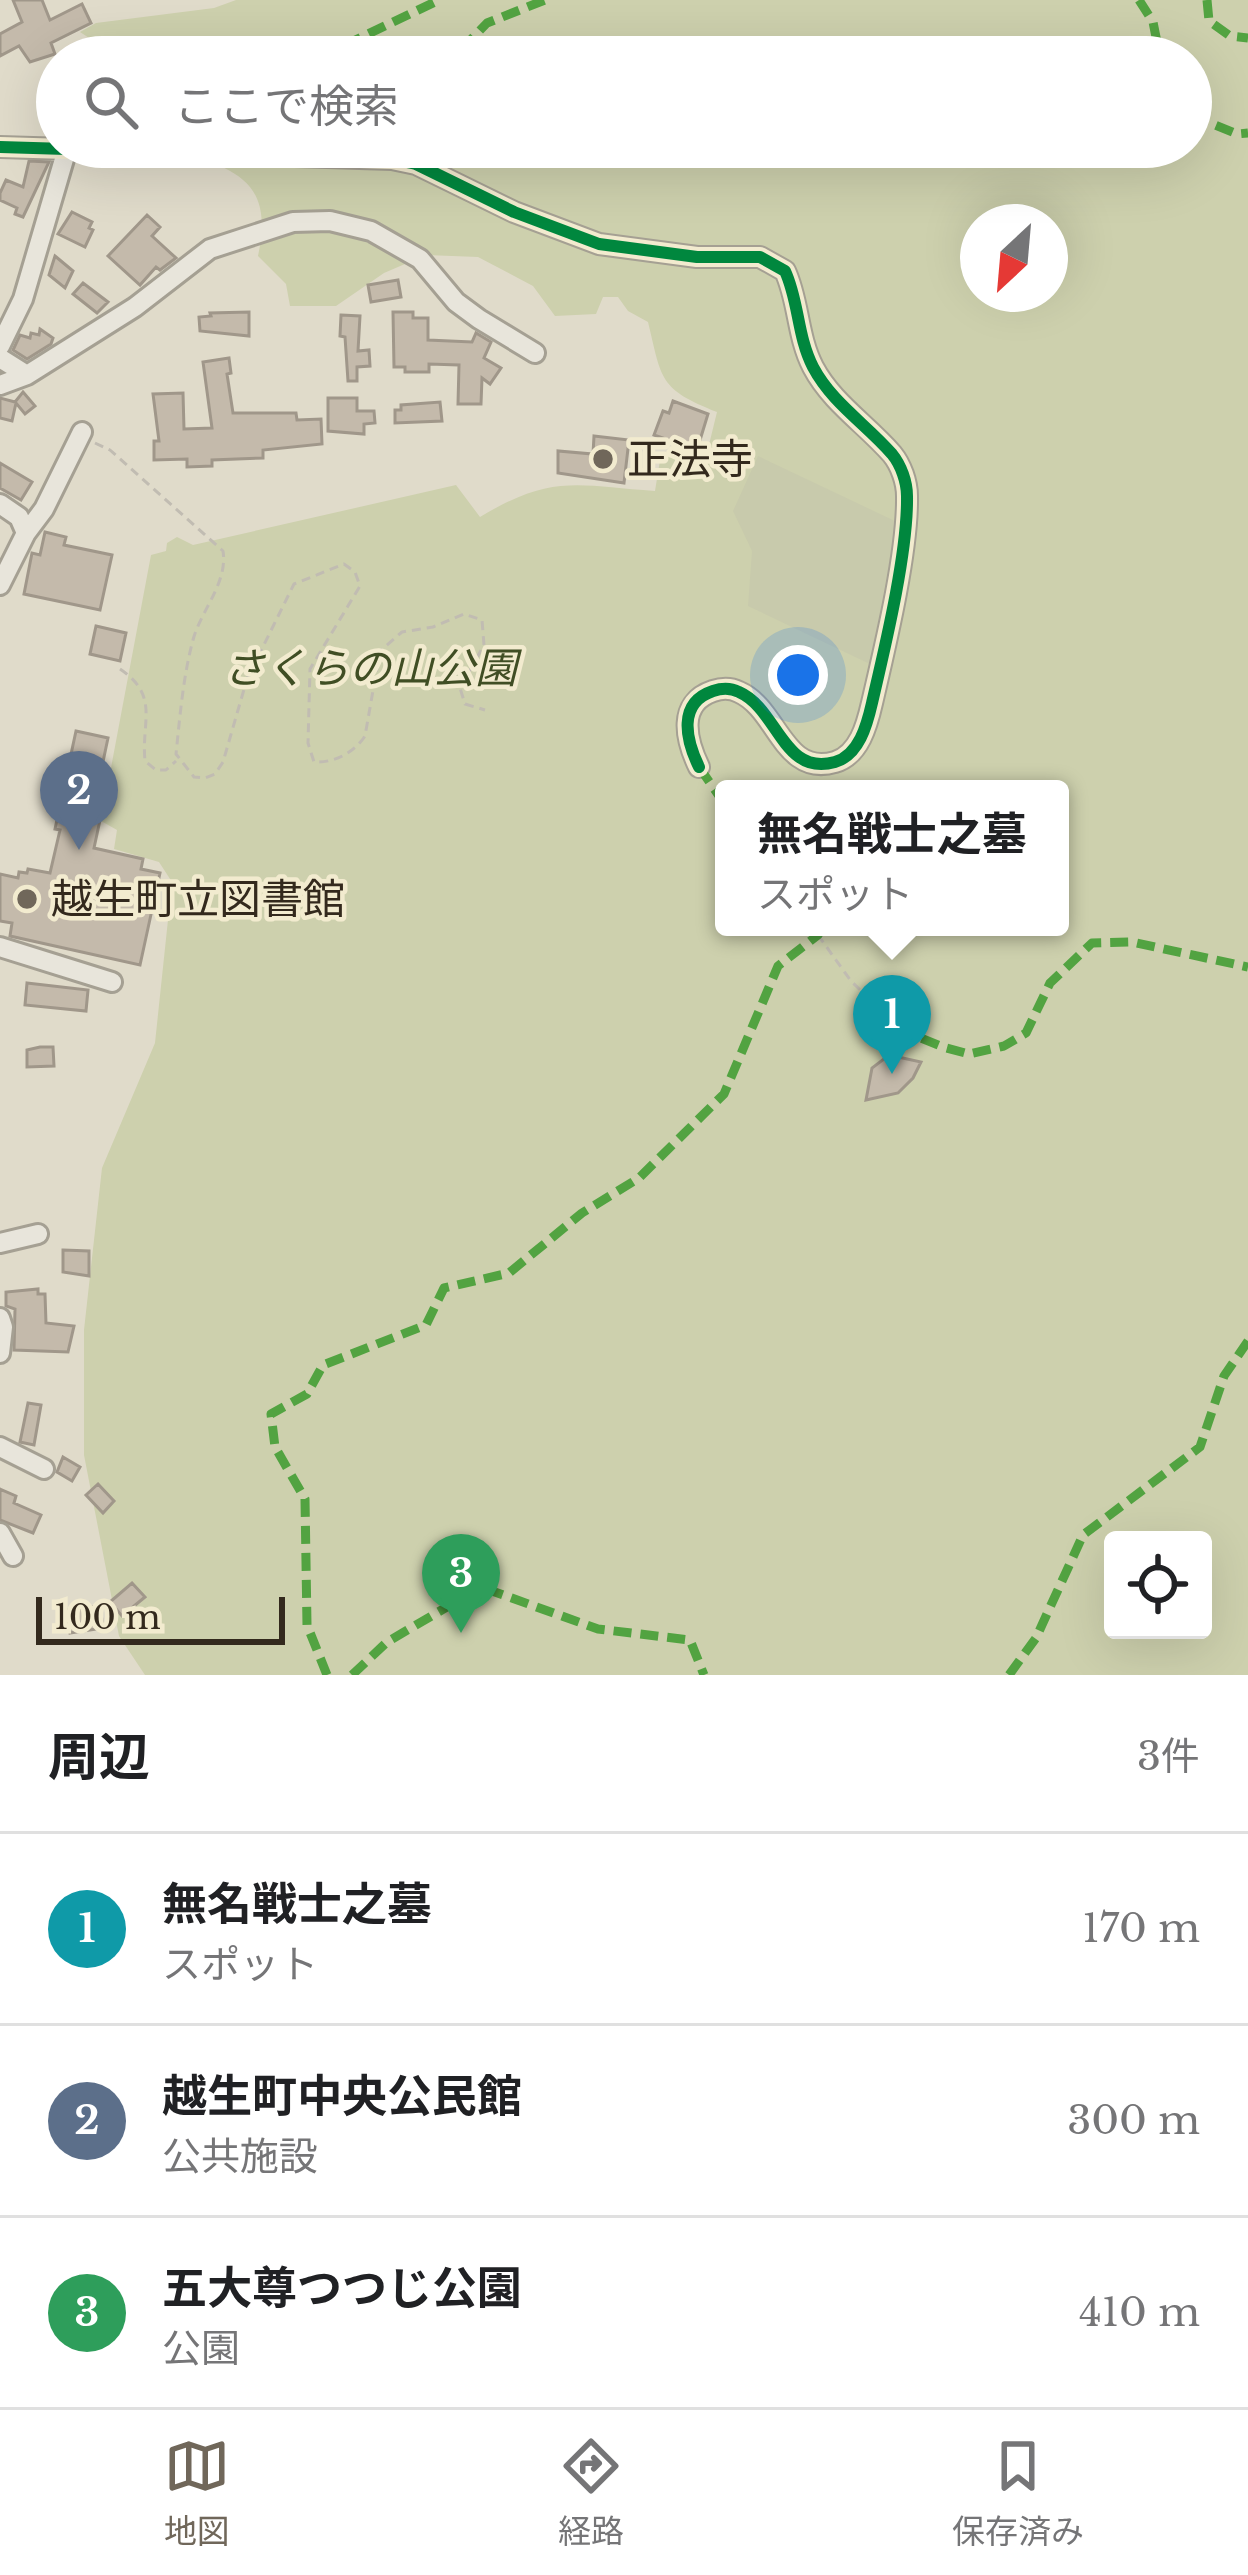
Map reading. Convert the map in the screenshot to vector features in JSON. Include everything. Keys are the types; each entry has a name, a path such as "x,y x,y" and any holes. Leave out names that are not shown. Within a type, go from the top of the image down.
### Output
{"street":[{"path":"0,147 36,148"},
{"path":"0,346 23,298 61,168"},
{"path":"424,168 514,212 599,244 697,257 760,257 785,271 801,340 814,370 850,417 893,455 903,473 908,494 900,557 871,707 854,749 832,763 805,762 791,752 743,693 723,688 698,697 690,707 689,746 699,766"},
{"path":"0,386 28,375 135,307 210,249 293,222 330,221 371,231 421,259 456,302 535,353"},
{"path":"0,358 28,375"},
{"path":"0,585 81,434"},
{"path":"0,504 19,517 26,533"},
{"path":"0,947 112,982"},
{"path":"0,1243 38,1234"},
{"path":"0,1318 0,1353"},
{"path":"0,1447 44,1469"},
{"path":"0,1533 14,1556"}],"path":[{"path":"81,434 110,450 223,551 225,567 193,637 178,759 166,770 156,770 145,761 146,698 138,681 120,669"},
{"path":"178,759 194,777 214,774 223,762 247,679 294,584 344,564 355,572 360,586 310,669 308,743 314,762 332,762 359,745 365,736 380,651 402,632 415,628 433,627 464,614 482,620 484,645 460,688 465,704 485,710"},
{"path":"819,936 851,981 878,1007"}],"green space":[{"name":"さくらの山公園","path":"236,0 1248,0 1248,1675 145,1675 119,1636 84,1455 84,1330 102,1168 155,1043 172,882 159,862 114,849 117,830 101,821 151,555 166,551 167,543 177,537 193,545 456,485 480,517 546,488 584,485 655,491 661,454 706,457 717,412 673,389 661,370 648,322 628,311 618,297 603,297 596,314 555,316 533,286 478,257 426,255 384,273 336,306 290,306 286,284 258,256 262,230 254,193 224,168 1212,168 1212,36 86,36 80,32 96,23 214,8"},
{"path":"758,456 897,522 870,664 748,606 752,551 733,511"}],"building":[{"path":"13,0 42,0 50,20 82,4 91,23 65,36 36,36 36,60 30,62 19,46 0,56 0,34 22,22"},
{"path":"29,161 36,161 36,168 46,168 23,217 15,214 17,208 0,200 0,193 6,180 23,187"},
{"path":"72,212 92,222 85,247 58,234"},
{"path":"147,215 160,227 152,236 176,258 160,270 156,267 140,285 108,256"},
{"path":"55,256 73,271 65,288 49,275"},
{"path":"398,280 401,297 371,302 368,285"},
{"path":"83,283 108,302 97,313 73,294"},
{"path":"249,312 249,336 200,331 199,317"},
{"path":"393,312 428,318 428,340 472,342 476,333 491,342 484,358 501,368 490,384 482,378 481,404 458,404 459,365 429,364 429,372 394,367"},
{"path":"341,315 360,316 358,351 369,350 370,366 357,367 357,381 348,381"},
{"path":"40,329 53,338 51,344 27,359 13,350 20,335 30,338 31,333 39,335"},
{"path":"229,358 233,413 296,413 297,420 321,419 322,444 263,450 263,458 212,460 212,466 187,467 187,459 154,460 154,441 159,441 153,394 183,393 184,429 212,428 203,362"},
{"path":"23,392 35,406 25,414 16,403 12,421 0,418 0,398 15,402"},
{"path":"328,398 357,398 357,411 374,411 375,423 364,424 364,434 328,431"},
{"path":"673,401 708,414 697,450 654,435 663,411 669,413"},
{"path":"440,402 442,421 395,423 395,410 401,410 401,405"},
{"name":"正法寺","path":"594,436 629,440 624,483 558,473 558,451 593,454"},
{"path":"0,463 32,482 21,500 0,488"},
{"path":"45,532 66,537 64,545 112,555 100,610 24,594 32,553 40,555"},
{"path":"96,626 126,633 120,661 90,654"},
{"path":"76,731 108,738 93,809 102,811 94,848 143,859 141,869 160,873 140,965 10,936 12,923 0,921 0,874 18,878 19,872 28,869 50,873"},
{"path":"27,983 88,990 86,1011 25,1005"},
{"path":"53,1047 54,1066 27,1067 27,1050"},
{"path":"889,1055 921,1062 898,1093 866,1100 872,1068"},
{"path":"63,1250 89,1251 89,1276 63,1272"},
{"path":"38,1289 38,1294 45,1294 46,1323 74,1326 68,1352 14,1350 15,1309 6,1306 6,1292"},
{"path":"28,1403 41,1405 34,1445 20,1442"},
{"path":"63,1457 80,1467 72,1481 57,1472"},
{"path":"98,1484 114,1501 103,1513 86,1495"},
{"path":"0,1489 16,1496 14,1503 41,1515 33,1533 0,1520"},
{"path":"132,1583 145,1597 122,1616 110,1602"},
{"path":"100,1606 103,1628 70,1633 67,1610"}],"marked path":[{"path":"364,36 439,0"},
{"path":"474,36 487,23 545,0"},
{"path":"1139,0 1156,36"},
{"path":"1207,0 1209,21 1230,36 1248,38"},
{"path":"1212,124 1237,134 1248,133"},
{"path":"699,767 715,790"},
{"path":"327,1675 307,1625 305,1499 275,1447 271,1414 307,1394 323,1365 426,1325 444,1288 509,1273 582,1213 639,1178 724,1094 778,966 817,936"},
{"path":"878,1007 916,1036 969,1054 1004,1046 1026,1033 1050,983 1092,943 1132,942 1248,967"},
{"path":"1009,1675 1036,1638 1083,1535 1200,1447 1224,1376 1248,1341"},
{"path":"352,1675 387,1642 481,1587 598,1629 690,1640 704,1675"}],"cycle path":[{"path":"0,147 36,148"},
{"path":"424,168 514,212 599,244 697,257 760,257 785,271 813,367 839,402 898,463 907,491 900,571 861,738 835,762 804,760 752,701 723,689 702,697 689,713 688,734 699,767"}],"place":[{"name":"正法寺","path":"603,459"},
{"name":"越生町中央公民館","path":"79,850"},
{"name":"越生町立図書館","path":"27,899"},
{"name":"無名戦士之墓","path":"892,1074"},
{"name":"五大尊つつじ公園","path":"461,1633"}]}
